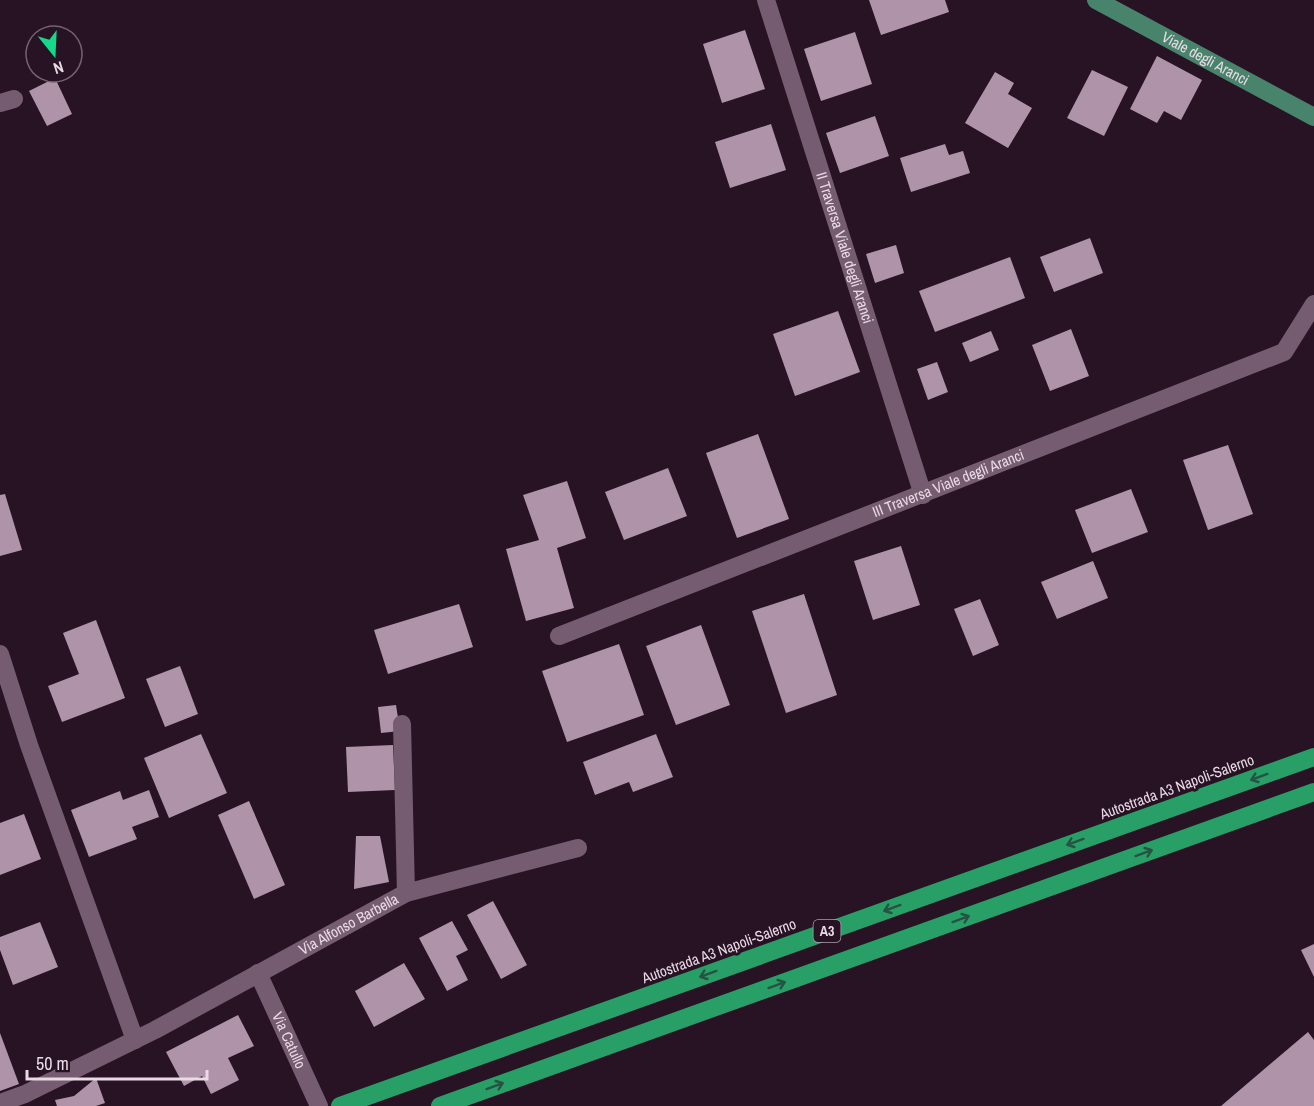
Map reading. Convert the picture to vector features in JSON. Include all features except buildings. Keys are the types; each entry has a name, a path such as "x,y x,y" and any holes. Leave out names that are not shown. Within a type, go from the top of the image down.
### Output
{"highway":[{"name":"Autostrada A3 Napoli-Salerno","path":"340,1106 1314,757"},
{"name":"A3","path":"440,1106 1314,792"}],"main road":[{"name":"Viale degli Aranci","path":"1096,0 1314,117"}],"street":[{"name":"II Traversa Viale degli Aranci","path":"766,0 923,495"},
{"name":"III Traversa Viale degli Aranci","path":"559,636 1284,352 1314,304"},
{"path":"0,654 29,745 135,1040"},
{"path":"402,724 406,893"},
{"name":"Via Alfonso Barbella","path":"0,1103 25,1094 135,1040 406,893 578,848"},
{"name":"Via Catullo","path":"258,973 319,1106"}]}
